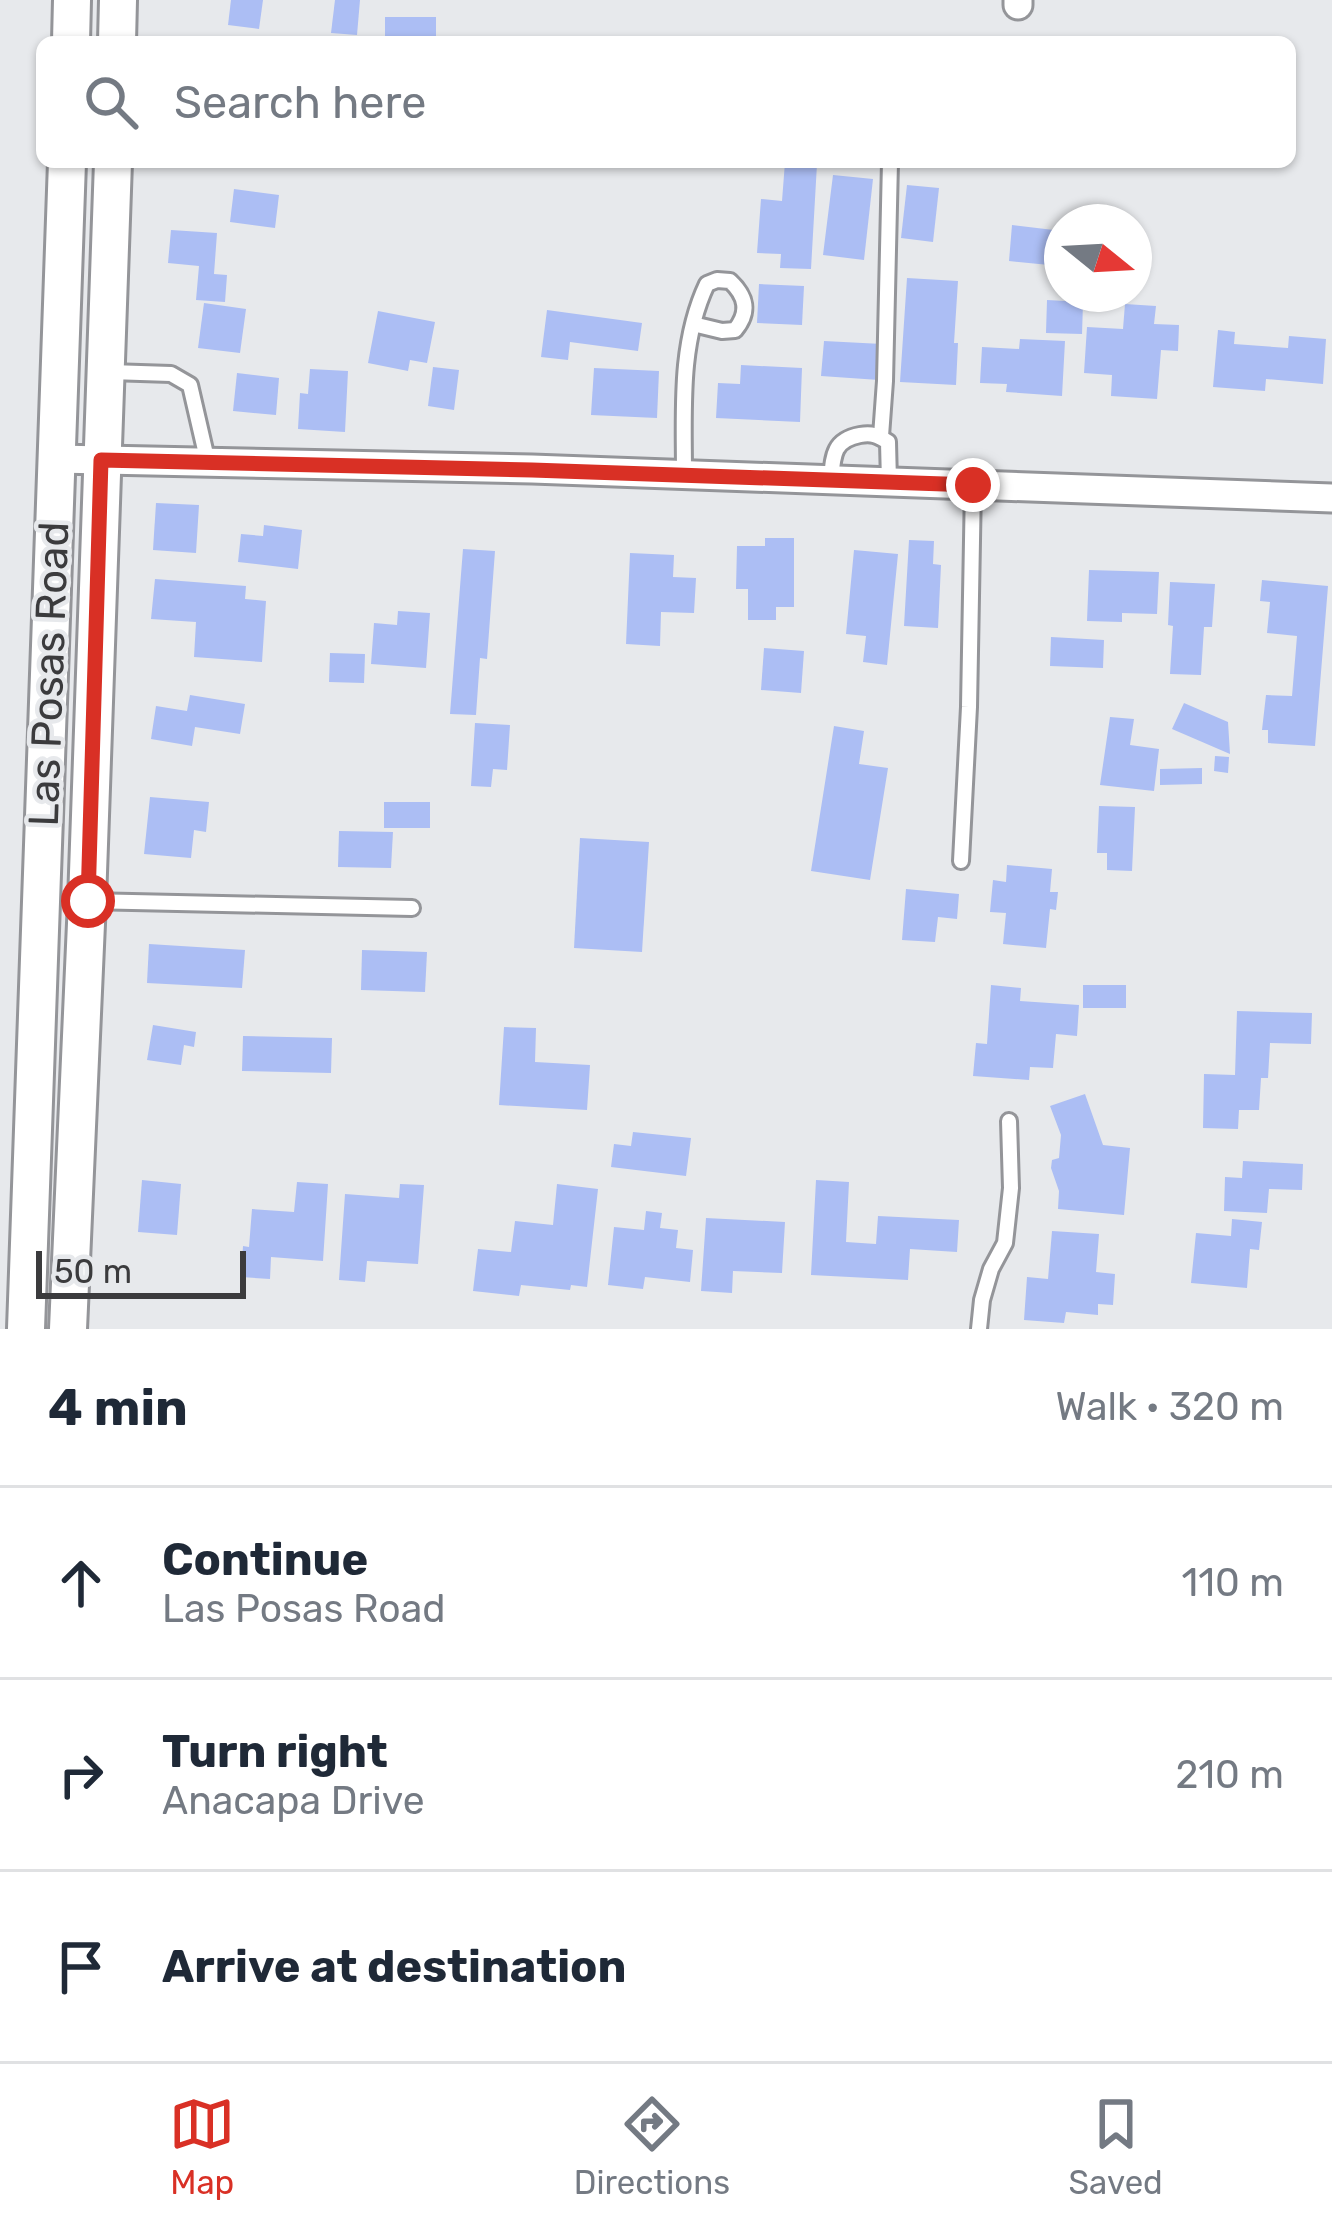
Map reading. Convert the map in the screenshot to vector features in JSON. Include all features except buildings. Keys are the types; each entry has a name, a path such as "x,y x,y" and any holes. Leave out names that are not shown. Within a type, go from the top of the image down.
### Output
{"main road":[{"path":"71,36 72,0"},
{"path":"117,36 118,0"},
{"name":"Las Posas Road","path":"26,1329 67,168"},
{"name":"Las Posas Road","path":"68,1329 88,901 112,168"}],"street":[{"path":"57,459 684,474 1332,498"}],"lane":[{"path":"881,436 890,168"},
{"path":"684,474 687,348 693,324"},
{"path":"105,372 171,374 190,385 208,463"},
{"path":"831,480 837,444 868,434 888,442 889,482"},
{"path":"961,861 973,485"},
{"path":"88,901 412,908"},
{"path":"979,1329 991,1269 1005,1243 1011,1187 1009,1121"}],"route":[{"path":"88,901 101,460 973,485"}]}
